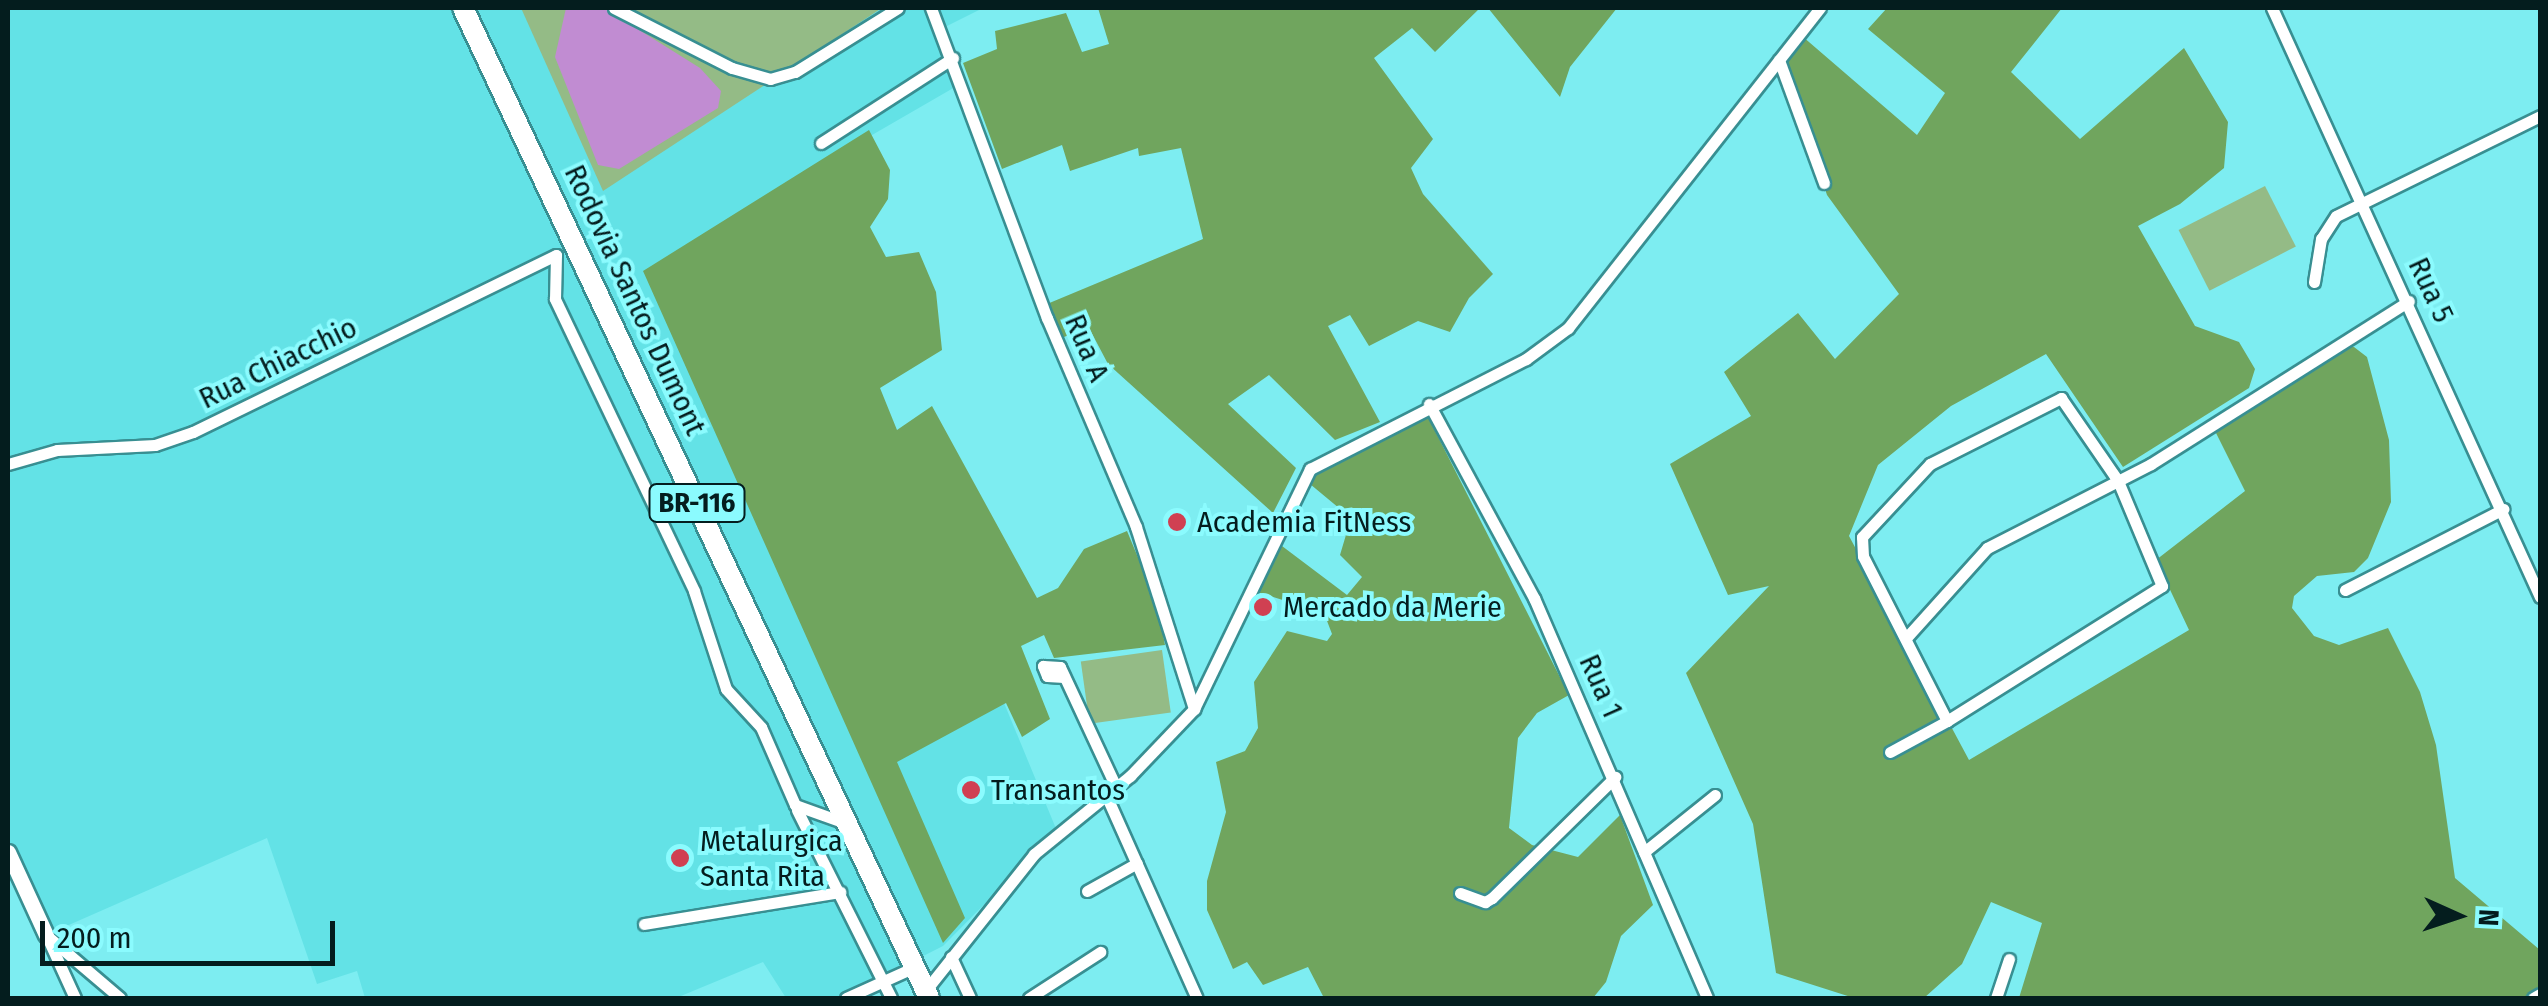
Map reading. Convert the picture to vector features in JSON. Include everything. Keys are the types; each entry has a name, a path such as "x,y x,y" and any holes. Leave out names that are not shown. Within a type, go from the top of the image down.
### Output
{"highway":[{"name":"Rodovia Santos Dumont","path":"463,8 927,994"}],"street":[{"path":"614,8 732,68 777,78 898,8"},
{"name":"Rua A","path":"931,8 953,58 1047,318 1143,545 1194,708"},
{"path":"927,994 951,957 1034,854 1111,791 1194,708 1302,478 1326,457 1526,359 1568,328 1820,8"},
{"name":"Rua 5","path":"2272,8 2409,301 2540,597"},
{"path":"822,143 953,58"},
{"path":"1778,60 1824,183"},
{"path":"2314,282 2324,230 2361,202 2540,116"},
{"name":"Rua Chiacchio","path":"8,464 58,450 155,445 194,432 556,255 557,303 694,591 726,689 760,727 795,806"},
{"path":"1906,638 1987,548 2118,481 2409,301"},
{"path":"1890,752 1948,721 2162,586 2118,481 2066,399 1930,464 1861,543 1948,721"},
{"name":"Rua 1","path":"1429,404 1534,598 1707,998"},
{"path":"2344,590 2503,509"},
{"path":"1064,677 1136,863 1197,998"},
{"path":"1460,893 1485,902 1492,898 1615,778"},
{"path":"1644,852 1715,795"},
{"path":"795,806 848,824"},
{"path":"795,806 891,998"},
{"path":"8,852 75,998"},
{"path":"1087,891 1136,863"},
{"path":"644,924 840,892"},
{"path":"46,935 120,998"},
{"path":"1028,998 1100,952"},
{"path":"951,957 970,998"},
{"path":"1996,998 2009,959"},
{"path":"846,998 916,967"},
{"path":"2533,998 2540,994"}],"shaded area":[{"path":"8,8 983,8 941,29 962,83 789,183 1057,831 943,946 840,998 786,998 763,962 676,998 365,998 357,971 317,984 267,838 46,935 8,853"},
{"path":"566,8 604,8 700,68 721,91 718,108 619,169 598,165 555,57"}],"green space":[{"path":"521,8 882,8 603,191"},
{"path":"1098,8 1480,8 1435,52 1412,28 1374,58 1433,139 1411,168 1423,194 1493,274 1469,298 1450,332 1418,321 1369,346 1350,315 1328,326 1380,422 1335,440 1269,375 1228,404 1296,468 1273,513 1108,364 1088,326 1062,338 1047,304 1203,239 1181,148 1139,156 1138,148 1070,171 1062,145 1002,169 963,63 997,49 995,31 1066,13 1082,52 1109,44"},
{"path":"1488,8 1617,8 1570,67 1560,97"},
{"path":"1887,8 2062,8 2011,72 2080,139 2184,48 2228,122 2224,168 2180,204 2138,226 2195,326 2239,342 2255,369 2249,388 2123,467 2046,354 1951,406 1878,465 1849,536 1969,760 2189,630 2156,560 2245,491 2212,425 2338,344 2354,347 2367,357 2389,440 2391,502 2368,558 2354,572 2317,576 2294,596 2292,608 2314,636 2339,645 2388,628 2420,692 2436,745 2455,878 2540,950 2540,993 2532,998 2019,998 2042,923 1991,902 1962,964 1924,998 1854,998 1776,973 1753,824 1686,673 1769,586 1728,595 1670,464 1751,416 1724,372 1798,313 1835,359 1899,294 1827,195 1783,64 1802,36 1917,135 1945,93 1868,29"},
{"path":"869,130 890,170 888,199 870,227 886,257 919,252 936,292 942,350 880,388 897,430 932,406 1037,598 1058,588 1084,549 1127,531 1157,603 1165,645 1054,658 1044,635 1021,646 1050,719 1022,737 1006,703 897,762 965,918 943,943 643,271"},
{"path":"2265,186 2296,247 2209,291 2179,230"},
{"path":"1427,415 1569,695 1537,713 1518,738 1509,828 1532,845 1578,857 1620,815 1653,905 1621,936 1606,982 1593,998 1324,998 1308,967 1263,985 1247,962 1233,969 1207,910 1207,881 1226,812 1216,762 1245,751 1258,728 1254,682 1287,631 1327,641 1332,634 1324,613 1254,591 1278,543 1347,595 1362,577 1340,555 1351,518 1310,484 1316,471"},
{"path":"1162,650 1171,712 1090,724 1081,661"}],"place":[{"name":"Academia FitNess","path":"1177,522"},
{"name":"Mercado da Merie","path":"1263,607"},
{"name":"Transantos","path":"971,790"},
{"name":"Metalurgica Santa Rita","path":"680,858"}]}
